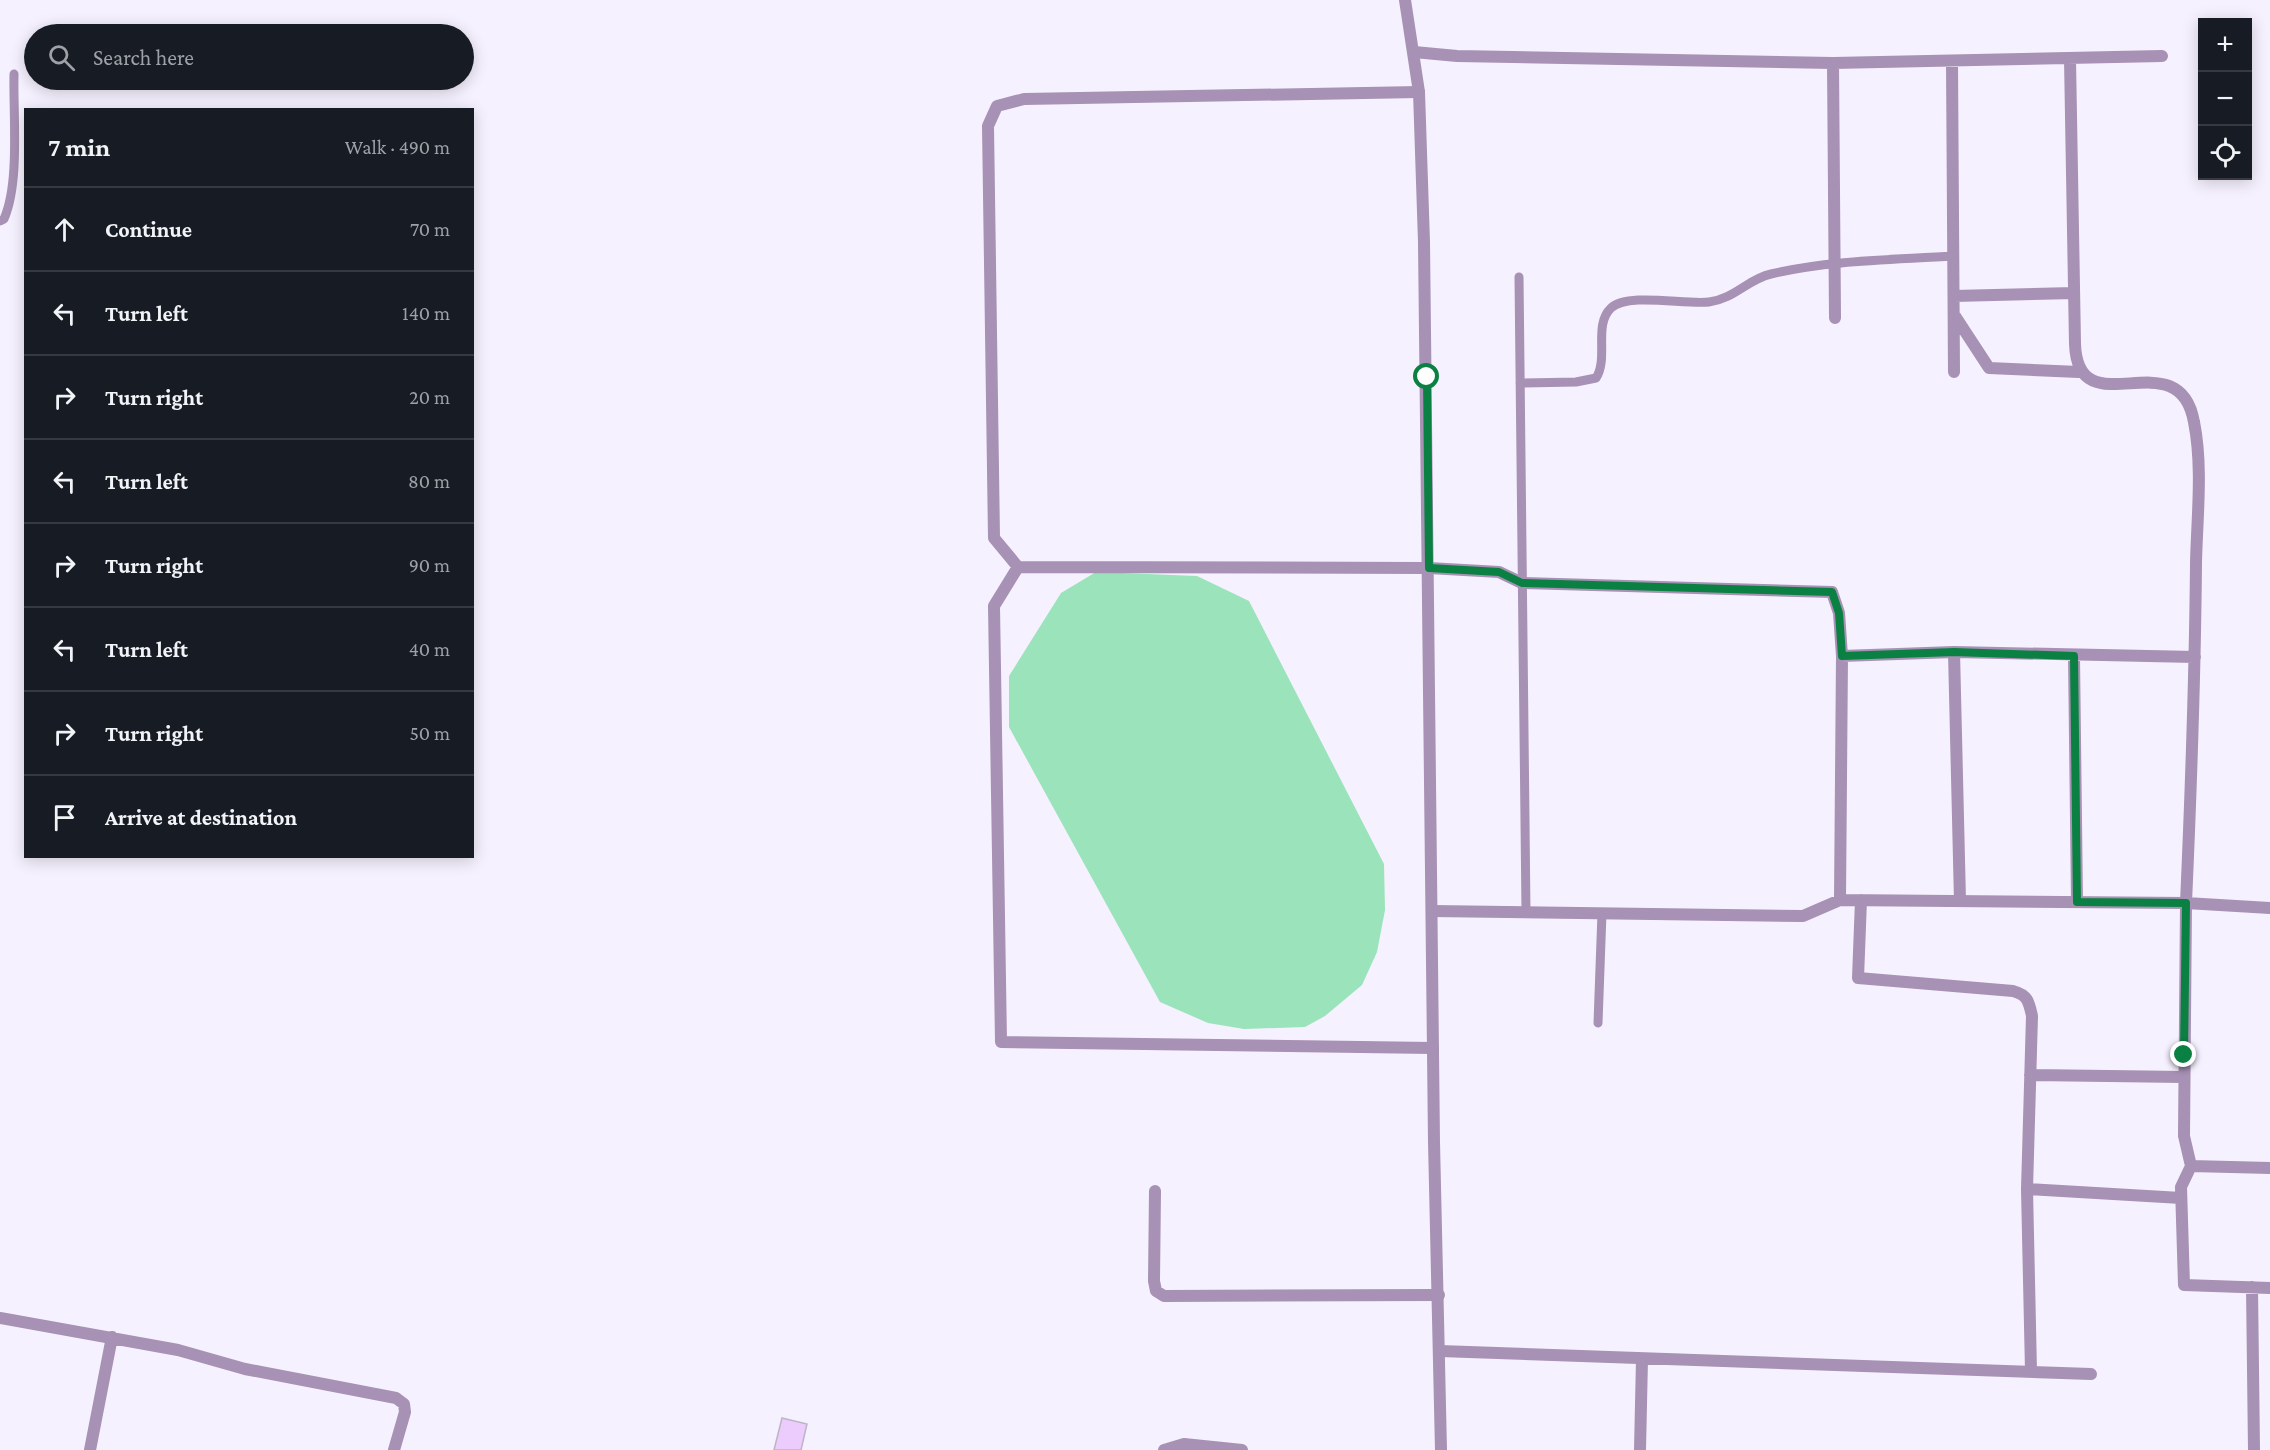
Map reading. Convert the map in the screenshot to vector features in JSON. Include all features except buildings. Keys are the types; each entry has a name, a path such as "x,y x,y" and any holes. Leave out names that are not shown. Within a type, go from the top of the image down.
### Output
{"street":[{"path":"1405,0 1419,92 1425,253 1433,1048 1441,1450"},
{"path":"1414,52 1456,56 1833,63 2162,56"},
{"path":"2070,59 2074,293 2076,358 2079,372 2088,380 2100,383 2155,383 2170,386 2182,394 2194,421 2197,457 2195,657 2186,903 2184,1077 2184,1136 2191,1166 2181,1187 2184,1286 2270,1288"},
{"path":"1952,62 1954,372"},
{"path":"1833,63 1835,318"},
{"path":"1018,567 994,538 988,126 997,106 1024,99 1419,92"},
{"path":"1954,297 2074,293"},
{"path":"1954,315 1989,368 2079,372"},
{"path":"1018,567 1429,568 1499,572 1522,583 1832,592 1839,613 1842,656 1840,900"},
{"path":"1018,567 994,606 1001,1042 1433,1048"},
{"path":"1842,656 1954,652 2195,657"},
{"path":"1954,652 1960,901"},
{"path":"2074,656 2077,902"},
{"path":"1432,911 1803,916 1840,900 2186,903 2270,908"},
{"path":"1861,900 1858,978 2022,994 2029,1001 2032,1016 2027,1189 2031,1371"},
{"path":"2030,1075 2184,1077"},
{"path":"2191,1166 2270,1168"},
{"path":"2027,1189 2181,1198"},
{"path":"1155,1191 1154,1281 1156,1291 1164,1296 1439,1295"},
{"path":"2252,1287 2254,1450"},
{"path":"0,1318 178,1350 245,1369 396,1398 404,1404 405,1412 394,1450"},
{"path":"90,1450 112,1337"},
{"path":"1440,1351 2091,1374"},
{"path":"1640,1450 1642,1359"},
{"path":"1164,1450 1184,1444 1242,1450"}],"lane":[{"path":"0,221 4,219 9,207 13,182 14,74"},
{"path":"1520,383 1576,382 1596,378 1602,363 1604,319 1608,311 1620,302 1710,302 1732,296 1761,276 1835,262 1953,256"},
{"path":"1519,277 1526,912"},
{"path":"1598,1023 1602,913"}],"green space":[{"path":"1096,572 1197,576 1249,601 1384,864 1385,910 1377,952 1362,985 1325,1016 1305,1027 1244,1029 1208,1023 1160,1002 1009,727 1009,676 1061,593"}],"route":[{"path":"1427,377 1429,568 1499,572 1522,583 1832,592 1839,613 1842,656 1954,652 2074,656 2077,902 2186,903 2184,1055"}]}
